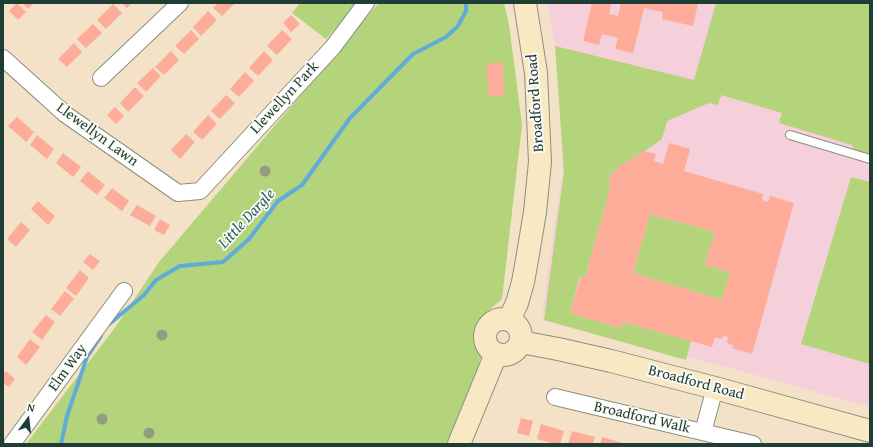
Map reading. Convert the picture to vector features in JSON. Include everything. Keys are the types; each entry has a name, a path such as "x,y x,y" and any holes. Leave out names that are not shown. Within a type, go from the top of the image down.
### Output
{"street":[{"path":"101,78 180,3"},
{"name":"Llewellyn Park","path":"200,191 333,47 366,3"},
{"name":"Broadford Road","path":"509,320 523,282 535,212 540,162 536,73 526,3"},
{"name":"Llewellyn Lawn","path":"3,58 65,114 178,193 200,191"},
{"name":"Elm Way","path":"12,444 124,291"},
{"path":"498,319 509,320 518,326 522,337 519,348 514,352 502,356 496,354 488,347 485,342 486,331 489,326 498,319"},
{"name":"Broadford Road","path":"521,342 558,348 715,388 870,431"},
{"path":"459,444 496,354"},
{"path":"703,432 715,388"},
{"name":"Broadford Walk","path":"555,397 753,444"}],"lane":[{"path":"790,135 870,159"}],"shaded area":[{"path":"547,3 870,3 870,407 734,369 542,320 548,268 563,170 561,113 555,46"}],"green space":[{"path":"300,3 358,3 326,39 292,13"},
{"path":"379,3 504,3 509,24 522,125 502,299 484,315 476,331 481,357 472,391 448,444 26,444 117,325 159,262"},
{"path":"716,3 870,3 870,154 853,149 852,145 779,123 782,113 721,95 718,105 709,103 667,121 662,139 618,167 617,173 612,171 608,185 611,186 585,278 580,277 570,313 621,328 623,322 691,341 686,360 544,320 564,171 555,46 694,80"},
{"path":"851,177 870,182 870,364 801,344"},
{"path":"650,214 715,232 705,265 730,272 722,300 633,273"}],"building":[{"path":"17,3 26,12 18,20 9,11"},
{"path":"22,3 34,3 28,9"},
{"path":"122,3 132,3 127,8"},
{"path":"218,3 235,3 222,16 213,8"},
{"path":"592,3 611,4 609,14 618,16 621,3 698,3 693,26 662,19 663,12 644,8 633,53 615,49 618,38 602,34 599,45 583,41"},
{"path":"113,4 122,13 106,29 97,20"},
{"path":"208,11 217,20 201,36 193,27"},
{"path":"291,15 300,24 291,32 283,23"},
{"path":"93,24 102,33 86,48 77,39"},
{"path":"191,30 199,39 184,54 175,46"},
{"path":"282,30 292,39 277,55 267,46"},
{"path":"74,43 82,52 67,67 58,59"},
{"path":"171,51 179,60 164,75 155,67"},
{"path":"264,51 273,60 258,76 249,68"},
{"path":"502,62 505,95 489,97 486,64"},
{"path":"153,68 161,76 146,92 137,83"},
{"path":"245,72 254,81 239,97 230,89"},
{"path":"135,87 144,96 128,112 120,103"},
{"path":"226,95 235,103 220,119 211,111"},
{"path":"115,107 124,116 116,124 107,115"},
{"path":"208,115 217,124 202,140 193,132"},
{"path":"17,117 34,132 26,142 8,126"},
{"path":"186,134 195,142 180,159 171,150"},
{"path":"37,135 54,149 47,159 30,145"},
{"path":"669,143 690,149 684,171 763,194 762,200 768,202 770,196 794,203 752,354 732,348 733,345 727,343 728,337 723,336 722,339 715,337 712,347 623,322 621,328 570,313 581,277 585,278 611,186 608,185 612,171 617,173 618,167 645,151 656,154 654,161 663,164","holes":["650,214 715,232 705,265 730,272 722,300 633,273"]},
{"path":"63,153 81,167 73,177 56,163"},
{"path":"88,171 105,185 97,195 80,181"},
{"path":"112,188 129,201 122,211 104,198"},
{"path":"38,201 55,216 48,225 31,209"},
{"path":"137,205 156,216 150,226 130,215"},
{"path":"160,219 170,225 164,235 154,230"},
{"path":"21,222 30,230 16,247 7,239"},
{"path":"90,254 100,261 93,270 83,262"},
{"path":"80,270 89,278 76,296 66,288"},
{"path":"65,291 74,299 60,316 51,309"},
{"path":"46,315 55,322 42,340 32,332"},
{"path":"30,339 40,347 26,365 17,357"},
{"path":"6,371 15,379 9,387 3,383 3,375"},
{"path":"521,418 533,421 529,436 517,433"},
{"path":"541,424 564,431 560,444 537,439"},
{"path":"572,431 595,437 593,444 568,444"},
{"path":"602,437 626,444 600,444"}],"waterway":[{"name":"Little Dargle","path":"108,325 144,295 156,280 180,266 223,262 249,239 278,201 302,185 350,118 413,54 446,37 458,26 466,11 466,3"},
{"name":"Little Dargle","path":"61,444 67,416 87,357 101,336"}]}
